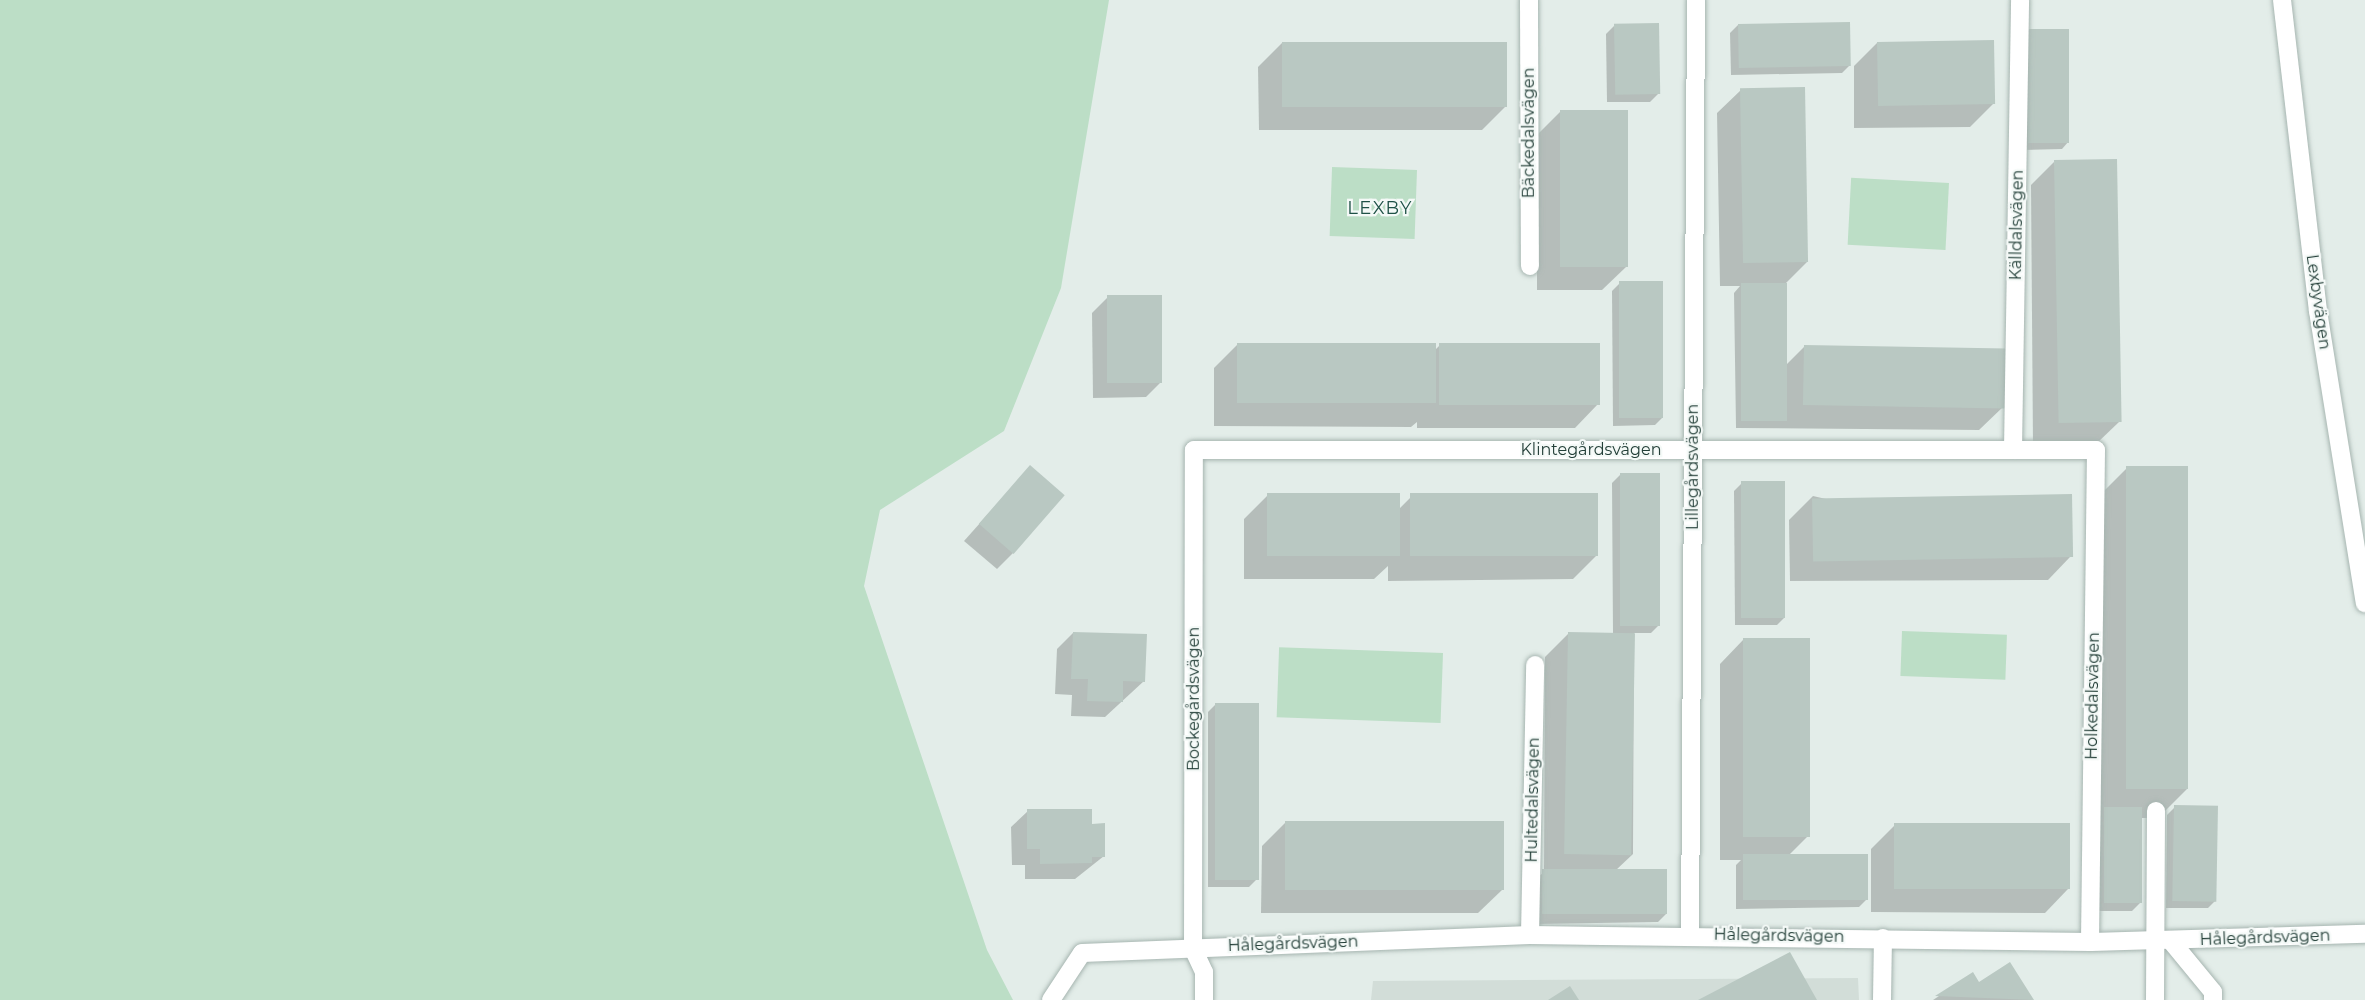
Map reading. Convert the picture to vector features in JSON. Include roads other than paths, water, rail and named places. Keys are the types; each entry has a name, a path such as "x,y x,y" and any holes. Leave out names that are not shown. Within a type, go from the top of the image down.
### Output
{"street":[{"name":"Bäckedalsvägen","path":"1529,0 1530,266"},
{"name":"Lillegårdsvägen","path":"1690,934 1696,0"},
{"name":"Källdalsvägen","path":"2013,450 2020,0"},
{"name":"Lexbyvägen","path":"2282,0 2318,311 2365,603"},
{"name":"Klintegårdsvägen","path":"1194,450 2096,450"},
{"name":"Bockegårdsvägen","path":"1193,948 1194,450"},
{"name":"Holkedalsvägen","path":"2090,942 2096,450"},
{"name":"Hultedalsvägen","path":"1530,935 1535,664"},
{"path":"2155,1000 2163,941 2156,811"},
{"name":"Hålegårdsvägen","path":"1051,1000 1082,953 1530,935 1690,934 2090,942 2365,934"},
{"path":"1882,1000 1883,938"},
{"path":"2163,941 2213,992 2213,1000"},
{"path":"1193,948 1204,972 1204,1000"}],"district":[{"name":"LEXBY","path":"1380,208"}]}
